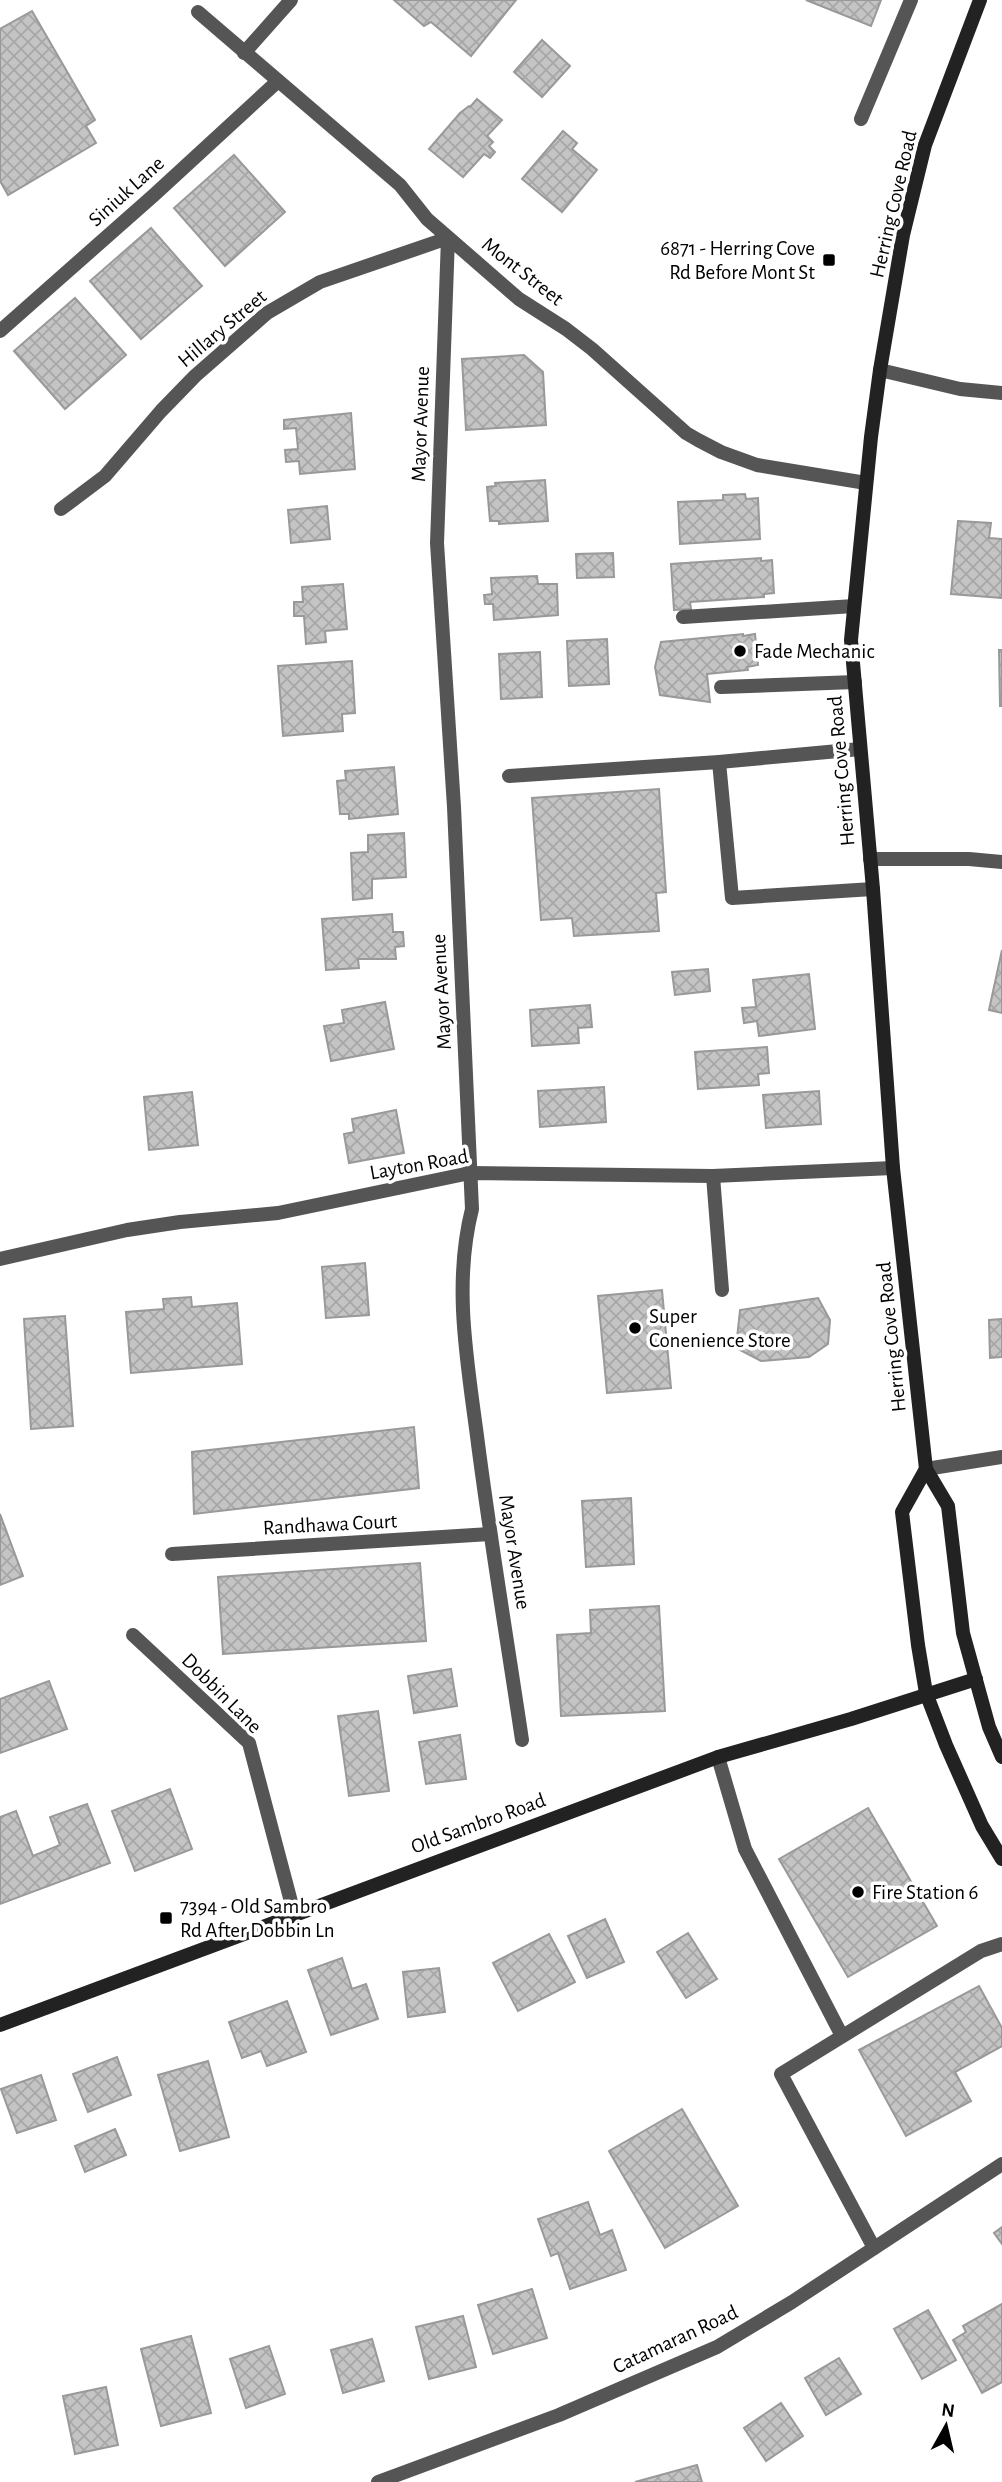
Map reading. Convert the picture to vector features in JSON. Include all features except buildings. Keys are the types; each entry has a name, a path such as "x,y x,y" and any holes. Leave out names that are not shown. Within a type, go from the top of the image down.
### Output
{"main road":[{"name":"Herring Cove Road","path":"980,0 925,145 904,235 880,370 851,640 873,889 893,1168 926,1469 948,1506 963,1633 989,1727 1002,1757"},
{"path":"926,1469 902,1512 926,1693 977,1814 1002,1859"},
{"name":"Old Sambro Road","path":"0,2025 718,1756 851,1719 976,1679"}],"street":[{"path":"244,53 291,0"},
{"path":"861,119 911,0"},
{"name":"Mont Street","path":"198,12 400,185 427,219 448,238 519,299 566,329 601,356 687,433 721,452 757,465 866,483"},
{"name":"Siniuk Lane","path":"0,331 154,195 278,80"},
{"name":"Hillary Street","path":"61,509 105,476 195,376 267,313 320,282 448,238"},
{"name":"Mayor Avenue","path":"448,238 437,543 454,807 472,1209 466,1236 462,1315 490,1534 523,1741"},
{"path":"880,370 960,389 1002,393"},
{"path":"683,617 854,606"},
{"path":"721,687 855,682"},
{"path":"509,776 719,762 860,749"},
{"path":"719,762 732,898 873,889"},
{"path":"870,859 969,859 1002,862"},
{"name":"Layton Road","path":"0,1259 127,1230 278,1213 470,1173 713,1176 893,1168"},
{"path":"713,1176 722,1290"},
{"path":"926,1469 1002,1457"},
{"name":"Randhawa Court","path":"172,1554 490,1534"},
{"name":"Dobbin Lane","path":"134,1635 249,1743 294,1913"},
{"path":"718,1756 745,1849 842,2036"},
{"path":"874,2248 781,2074 981,1951 1002,1944"},
{"name":"Catamaran Road","path":"378,2482 559,2414 717,2347 792,2302 1002,2164"}],"place":[{"name":"6871 - Herring Cove Rd Before Mont St","path":"829,260"},
{"name":"Fade Mechanic","path":"740,651"},
{"name":"Super Conenience Store","path":"635,1328"},
{"name":"Fire Station 6","path":"858,1892"},
{"name":"7394 - Old Sambro Rd After Dobbin Ln","path":"166,1918"}]}
